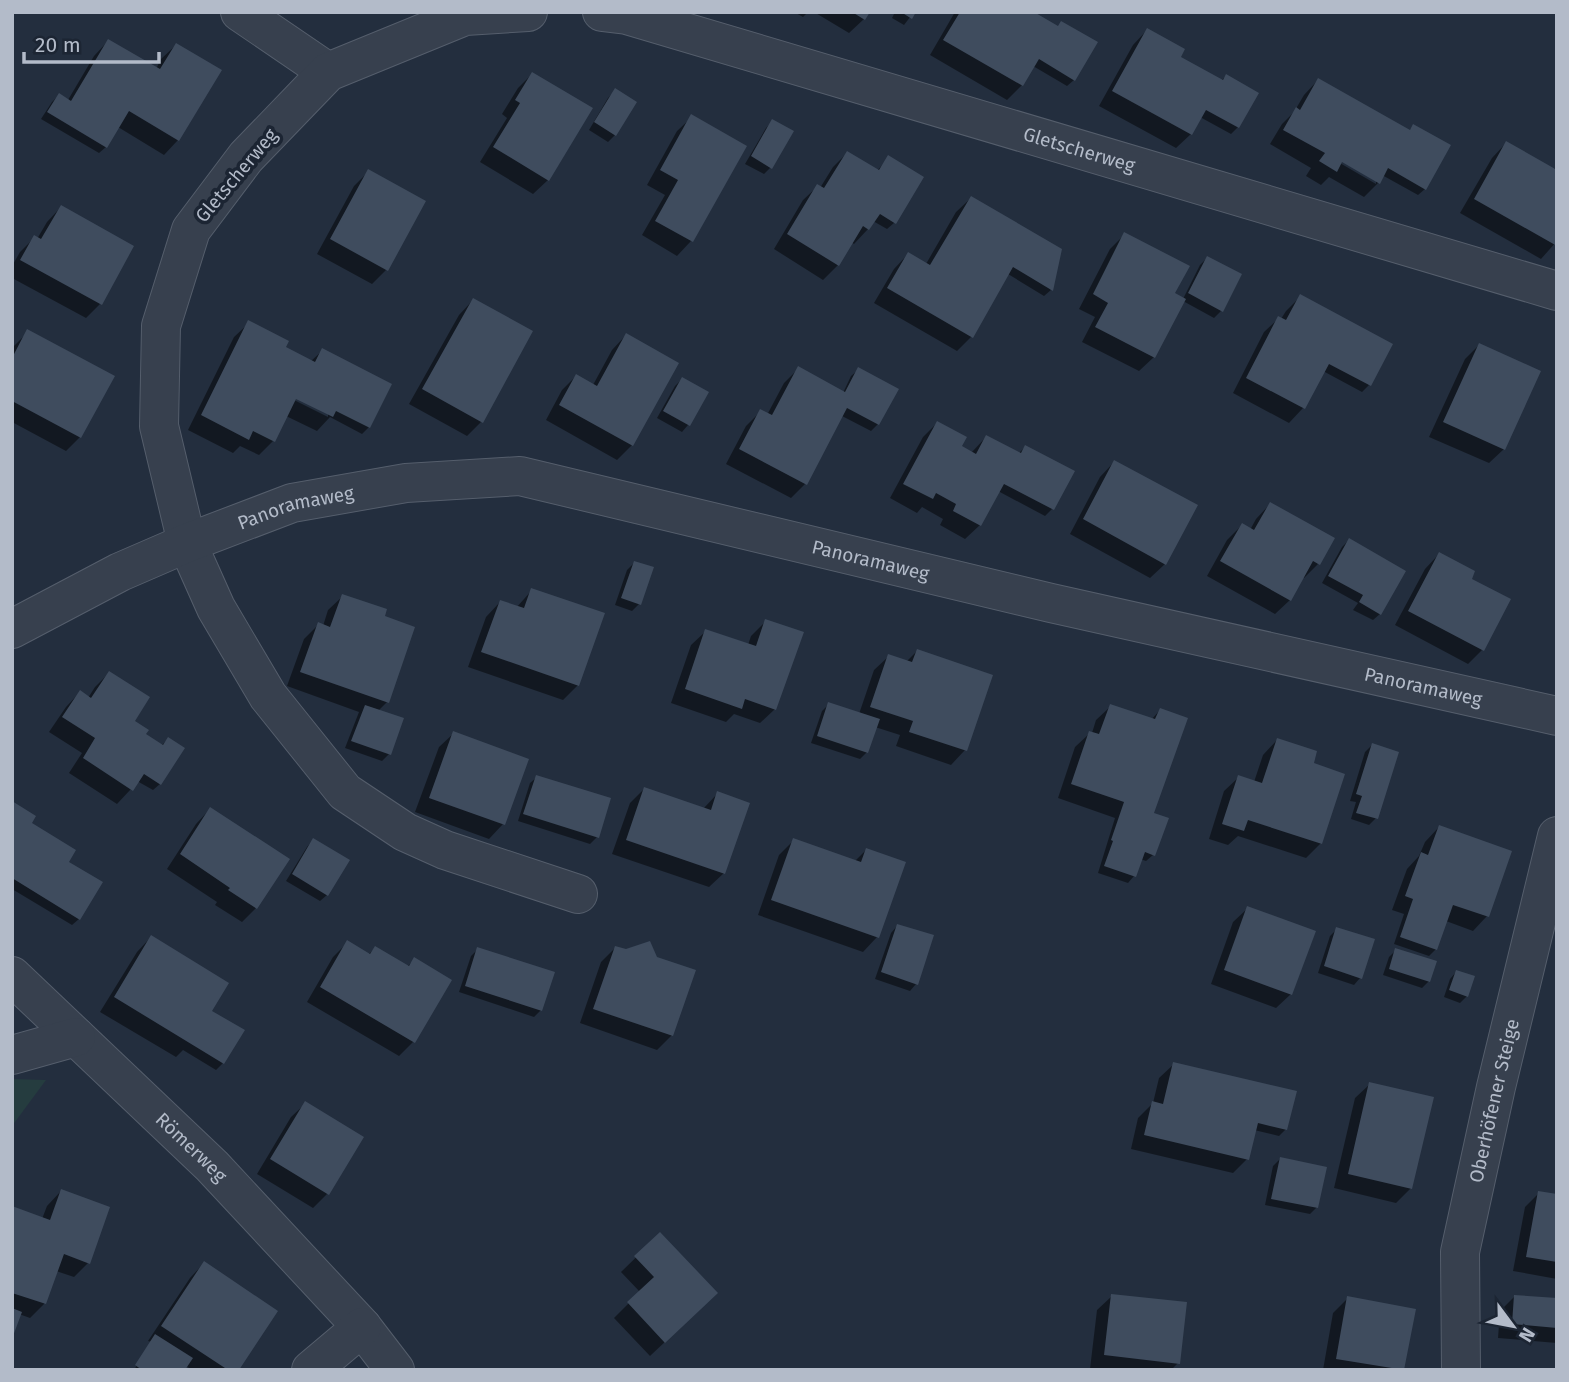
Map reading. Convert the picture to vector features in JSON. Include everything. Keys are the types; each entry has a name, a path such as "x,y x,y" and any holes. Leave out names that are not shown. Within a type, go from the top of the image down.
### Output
{"street":[{"path":"240,12 328,72"},
{"name":"Gletscherweg","path":"187,543 159,426 161,326 191,230 246,157 328,72 465,16 528,12"},
{"name":"Gletscherweg","path":"602,12 627,15 1557,291"},
{"name":"Panoramaweg","path":"12,629 120,572 292,503 406,483 520,476 1064,606 1557,716"},
{"path":"187,543 216,608 268,696 345,792 405,832 435,846 493,868 578,894"},
{"name":"Oberhöfener Steige","path":"1461,1370 1460,1252 1499,1074 1557,836"},
{"name":"Römerweg","path":"12,975 212,1166 362,1327 395,1370"},
{"path":"12,1055 76,1037"},
{"path":"312,1370 362,1327"}],"green space":[{"path":"12,1079 46,1080 12,1126"}],"building":[{"path":"852,12 870,12 865,20"},
{"path":"901,12 916,12 912,19"},
{"path":"960,12 1034,12 1058,26 1061,21 1098,42 1075,81 1039,59 1023,86 943,40"},
{"path":"1147,28 1185,49 1181,57 1223,80 1226,74 1259,93 1239,128 1206,110 1192,135 1112,91"},
{"path":"108,39 160,69 176,43 222,70 179,141 129,111 107,148 47,112 59,93 71,101"},
{"path":"532,72 593,108 549,181 493,147 520,103 515,100"},
{"path":"1318,78 1410,130 1413,124 1451,145 1426,190 1388,168 1380,184 1342,162 1337,172 1319,161 1325,153 1283,130 1296,107 1300,110"},
{"path":"615,88 637,102 616,136 594,122"},
{"path":"691,114 747,146 693,242 655,221 678,180 660,170"},
{"path":"772,119 794,131 772,169 751,156"},
{"path":"1506,141 1557,170 1557,246 1474,199"},
{"path":"847,151 879,170 888,155 924,177 896,224 880,214 869,230 863,226 839,266 787,234 817,184 824,188"},
{"path":"368,169 426,201 388,271 330,239"},
{"path":"971,196 1062,249 1053,291 1013,267 973,338 887,288 908,252 930,265"},
{"path":"61,205 134,246 102,305 20,260 34,235 41,239"},
{"path":"1124,232 1190,266 1175,293 1186,299 1155,358 1095,327 1108,303 1093,294"},
{"path":"1207,256 1242,274 1223,312 1188,293"},
{"path":"1300,294 1393,344 1371,386 1329,364 1305,409 1246,378 1278,316 1286,320"},
{"path":"473,298 533,331 483,423 422,389"},
{"path":"248,320 289,341 286,347 315,362 322,348 392,384 370,428 336,411 333,417 296,399 275,442 253,431 249,440 201,415"},
{"path":"27,329 115,376 81,438 12,401 12,358"},
{"path":"626,333 679,363 633,446 559,405 576,374 597,386"},
{"path":"1479,343 1541,371 1505,450 1443,422"},
{"path":"798,366 845,392 858,367 899,389 879,425 847,408 807,485 739,449 760,409 772,415"},
{"path":"682,377 709,392 690,426 663,411"},
{"path":"937,421 967,437 962,446 976,454 986,435 1021,453 1025,445 1075,471 1054,510 1004,484 981,526 953,511 956,504 936,493 933,499 903,484"},
{"path":"1114,460 1198,505 1166,565 1083,519"},
{"path":"1270,502 1335,538 1320,565 1313,561 1291,601 1220,561 1242,523 1254,530"},
{"path":"1349,538 1406,571 1381,615 1359,602 1363,595 1328,576"},
{"path":"1439,552 1475,571 1472,579 1511,599 1484,651 1408,611"},
{"path":"634,561 654,567 641,605 621,598"},
{"path":"531,588 605,613 579,686 481,652 500,600 524,608"},
{"path":"342,594 387,609 385,616 415,627 389,703 300,672 318,622 330,627"},
{"path":"765,619 804,632 776,710 745,699 742,709 685,689 705,629 756,646"},
{"path":"917,649 993,675 967,751 909,732 913,721 870,707 888,654 912,662"},
{"path":"109,671 150,697 135,721 149,730 146,734 163,745 168,737 185,748 161,785 144,774 133,791 83,758 95,738 62,717 80,690 91,698"},
{"path":"828,702 880,719 868,753 817,736"},
{"path":"1110,704 1155,719 1160,708 1188,718 1154,813 1169,818 1155,856 1145,852 1136,877 1104,866 1124,802 1071,784 1089,731 1099,734"},
{"path":"365,705 404,718 391,755 351,741"},
{"path":"453,731 529,759 505,825 429,798"},
{"path":"1277,738 1317,751 1314,763 1345,774 1322,844 1248,820 1244,831 1222,824 1238,775 1262,783"},
{"path":"1372,743 1399,752 1378,819 1356,813 1362,796 1356,794"},
{"path":"536,775 611,798 599,838 523,814"},
{"path":"644,787 711,810 717,791 750,803 725,874 626,840"},
{"path":"12,801 36,816 32,823 76,850 69,862 103,882 80,920 12,878"},
{"path":"210,807 290,859 257,909 180,854"},
{"path":"1439,825 1512,851 1489,917 1453,905 1437,950 1400,937 1413,899 1405,896 1421,852 1428,855"},
{"path":"313,838 350,860 328,896 292,874"},
{"path":"793,838 861,862 866,848 906,862 879,938 771,900"},
{"path":"1247,906 1316,931 1292,995 1224,970"},
{"path":"897,924 934,935 918,985 881,972"},
{"path":"1336,927 1375,939 1362,979 1324,966"},
{"path":"151,935 229,983 212,1011 245,1030 224,1064 114,997"},
{"path":"347,940 370,954 375,946 409,966 414,957 452,980 415,1043 320,987"},
{"path":"650,941 657,957 696,970 673,1036 593,1009 615,946 626,949"},
{"path":"477,947 555,972 542,1011 465,986"},
{"path":"1395,948 1437,961 1430,982 1389,969"},
{"path":"1456,970 1475,976 1468,997 1449,990"},
{"path":"1173,1062 1297,1091 1287,1130 1258,1123 1249,1160 1144,1135 1152,1101 1163,1104"},
{"path":"1369,1082 1434,1097 1412,1189 1348,1174"},
{"path":"305,1101 364,1137 329,1195 270,1159"},
{"path":"1280,1157 1327,1167 1318,1208 1271,1199"},
{"path":"61,1189 110,1207 90,1264 64,1254 46,1304 12,1293 12,1206 50,1220"},
{"path":"1538,1191 1557,1194 1557,1262 1526,1257"},
{"path":"660,1232 718,1293 665,1343 627,1302 654,1277 634,1256"},
{"path":"204,1261 278,1311 239,1370 228,1370 161,1326"},
{"path":"1111,1294 1187,1302 1180,1364 1104,1355"},
{"path":"1514,1295 1557,1298 1557,1328 1512,1324"},
{"path":"1347,1296 1416,1309 1404,1370 1336,1359"},
{"path":"12,1308 22,1312 13,1336 12,1336"},
{"path":"155,1334 193,1358 185,1370 142,1370 135,1365"}]}
